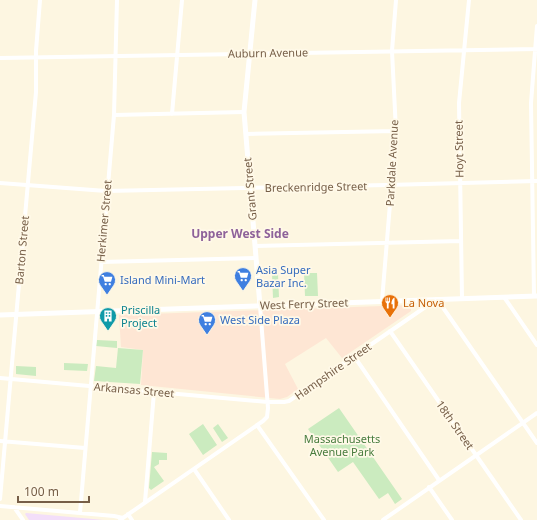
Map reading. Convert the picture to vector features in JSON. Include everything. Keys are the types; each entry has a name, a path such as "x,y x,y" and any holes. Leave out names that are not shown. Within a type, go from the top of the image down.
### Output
{"street":[{"name":"Barton Street","path":"0,499 36,92 35,57 40,0"},
{"name":"Herkimer Street","path":"80,513 106,191 114,115 117,0"},
{"path":"172,114 182,0"},
{"name":"Grant Street","path":"255,0 244,112 268,402"},
{"name":"Parkdale Avenue","path":"382,301 396,131 392,51 396,0"},
{"name":"Hoyt Street","path":"462,299 459,103 469,0"},
{"path":"536,296 535,181 531,103 537,26"},
{"name":"Auburn Avenue","path":"0,58 536,49"},
{"path":"114,115 244,112"},
{"path":"246,134 396,131"},
{"name":"Breckenridge Street","path":"0,183 106,191 535,181"},
{"path":"255,246 461,241"},
{"path":"101,262 256,258"},
{"name":"West Ferry Street","path":"0,315 536,296"},
{"path":"504,297 537,345"},
{"path":"437,300 537,443"},
{"name":"Hampshire Street","path":"268,402 289,401 437,300"},
{"name":"18th Street","path":"390,331 521,520"},
{"path":"354,356 439,480"},
{"name":"Arkansas Street","path":"0,378 268,402"},
{"path":"145,502 154,392"},
{"path":"0,506 80,513 121,519 257,425 266,417 268,402"},
{"path":"383,520 537,413"},
{"path":"257,425 324,520"},
{"path":"0,441 85,448"},
{"path":"194,469 228,520"},
{"path":"429,487 452,520"},
{"path":"14,507 23,520"},
{"path":"128,514 132,520"}],"shaded area":[{"path":"411,305 411,311 342,358 326,338 285,364 298,389 287,397 280,399 141,385 143,350 121,347 119,315"},
{"path":"25,514 104,520 29,520"}],"green space":[{"path":"304,273 317,273 318,296 305,296"},
{"path":"272,274 278,274 279,297 273,298"},
{"path":"97,340 117,341 117,348 96,346"},
{"path":"118,348 143,350 140,384 94,381 96,366 116,368"},
{"path":"64,363 88,364 87,371 64,370"},
{"path":"16,366 36,367 36,376 16,374"},
{"name":"Massachusetts Avenue Park","path":"339,408 402,499 395,504 388,493 379,499 353,462 338,472 308,429"},
{"path":"203,424 217,445 203,455 189,434"},
{"path":"218,424 228,438 222,442 213,428"},
{"path":"152,452 167,453 167,460 159,460 159,464 154,467 164,481 151,490 149,488"}],"place":[{"name":"Asia Super Bazar Inc.","path":"243,291"},
{"name":"Island Mini-Mart","path":"107,295"},
{"name":"La Nova","path":"390,318"},
{"name":"Priscilla Project","path":"108,331"},
{"name":"West Side Plaza","path":"207,335"}],"district":[{"name":"Upper West Side","path":"240,234"}]}
